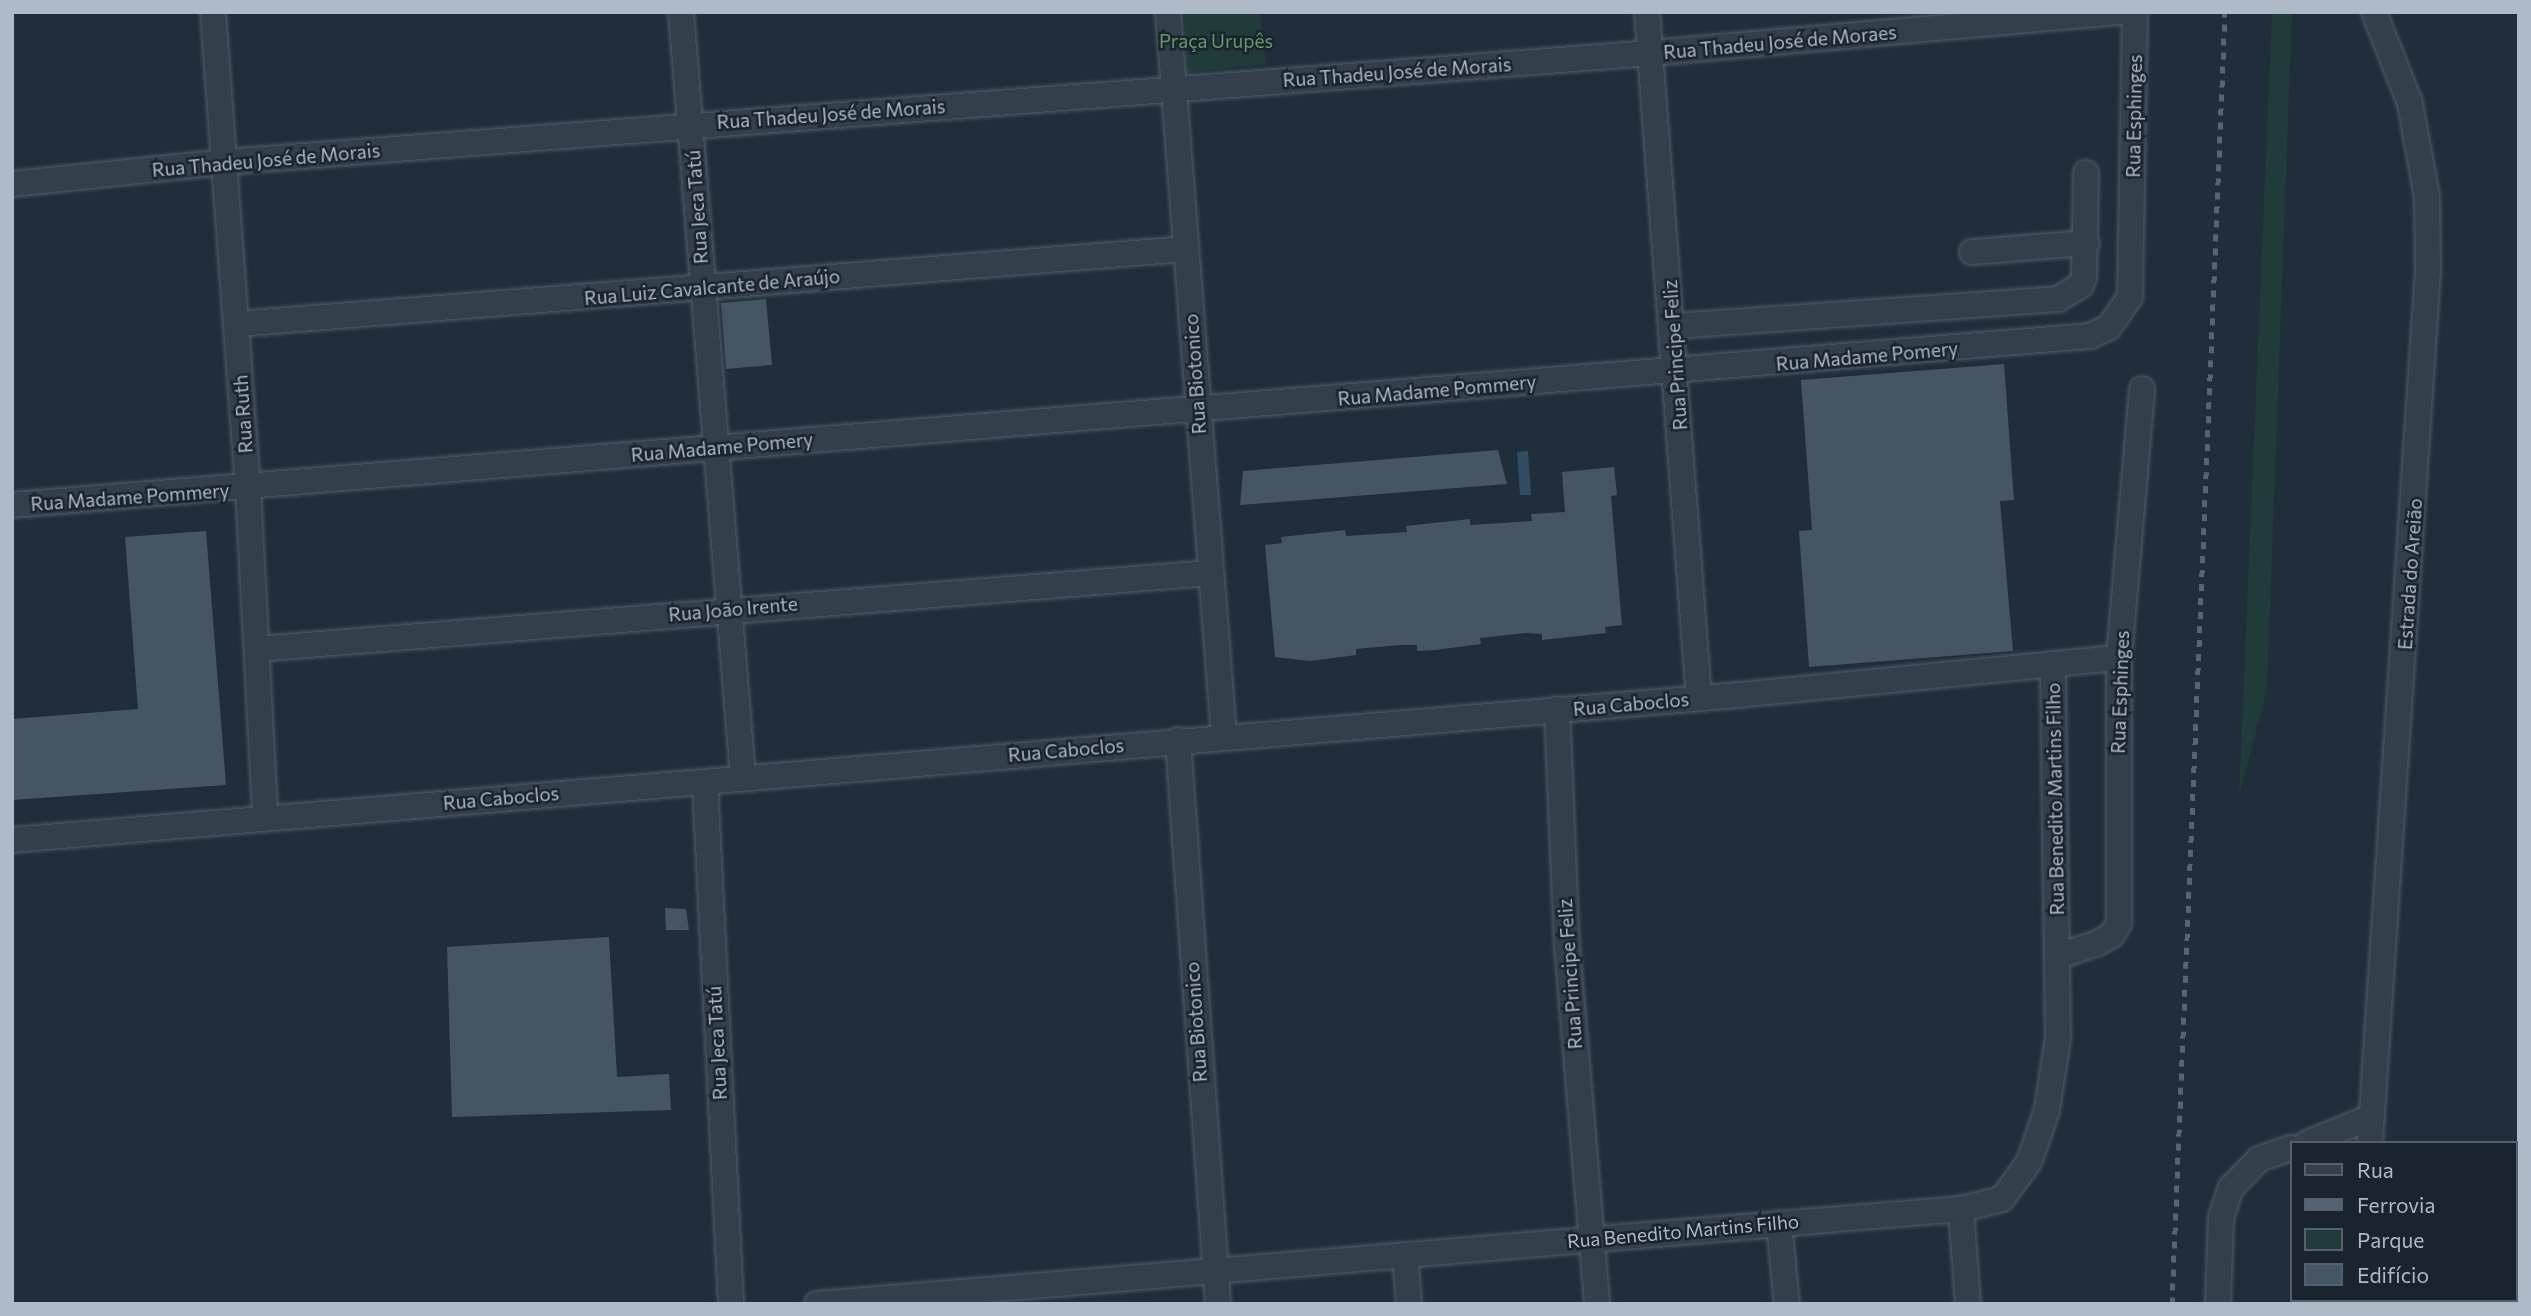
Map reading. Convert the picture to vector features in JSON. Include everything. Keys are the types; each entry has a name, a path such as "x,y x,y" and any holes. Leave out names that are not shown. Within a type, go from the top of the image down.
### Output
{"street":[{"name":"Rua Ruth","path":"213,12 248,488 265,817"},
{"name":"Rua Jeca Tatú","path":"681,12 743,778"},
{"name":"Rua Biotonico","path":"1168,12 1224,736"},
{"name":"Rua Principe Feliz","path":"1647,12 1674,326 1699,698"},
{"name":"Rua Thadeu José de Moraes","path":"1651,53 2118,12"},
{"name":"Rua Esphinges","path":"2057,340 2090,336 2109,327 2130,297 2135,12"},
{"name":"Estrada do Areião","path":"2370,1141 2428,269 2427,197 2410,103 2374,12"},
{"name":"Rua Thadeu José de Morais","path":"12,184 225,162 690,124 1651,53"},
{"path":"1674,326 2058,299 2081,285 2087,243 2086,173"},
{"path":"1972,252 2087,243"},
{"name":"Rua Luiz Cavalcante de Araújo","path":"237,324 1186,249"},
{"name":"Rua Madame Pomery","path":"1677,372 2057,340"},
{"name":"Rua Madame Pommery","path":"1197,409 1677,372"},
{"name":"Rua Esphinges","path":"2057,956 2102,940 2119,923 2119,659 2143,389"},
{"name":"Rua Madame Pomery","path":"248,488 1197,409"},
{"name":"Rua Madame Pommery","path":"12,505 248,488"},
{"name":"Rua João Irente","path":"257,649 729,609 1210,573"},
{"name":"Rua Caboclos","path":"12,840 1699,698 2119,659"},
{"name":"Rua Benedito Martins Filho","path":"817,1304 1961,1209 2002,1199 2029,1162 2047,1110 2054,1066 2057,956 2053,664"},
{"name":"Rua Principe Feliz","path":"1558,709 1567,945 1597,1304"},
{"name":"Rua Biotonico","path":"1178,740 1218,1304"},
{"name":"Rua Jeca Tatú","path":"705,782 731,1304"},
{"path":"2312,1141 2371,1117"},
{"path":"2218,1304 2221,1218 2231,1188 2259,1159 2290,1148"},
{"path":"1961,1209 1968,1304"},
{"path":"1779,1223 1787,1304"},
{"path":"1405,1255 1409,1304"}],"green space":[{"name":"Praça Urupês","path":"1184,12 1260,12 1266,64 1188,72"},
{"path":"2272,12 2292,12 2267,689 2239,797"}],"water":[{"path":"1528,451 1531,495 1520,495 1517,452"}],"building":[{"path":"766,299 772,365 726,369 721,303"},
{"path":"2004,364 2014,500 2000,501 2013,651 1809,667 1799,531 1812,530 1801,380"},
{"path":"1498,450 1507,484 1240,505 1243,471"},
{"path":"1614,467 1617,495 1611,496 1622,625 1605,627 1606,633 1542,640 1542,634 1525,633 1480,638 1481,644 1435,650 1417,651 1417,645 1400,645 1356,649 1356,655 1310,661 1275,657 1265,545 1282,543 1281,537 1345,530 1346,536 1407,532 1406,526 1470,519 1470,525 1532,521 1531,514 1565,512 1562,472"},
{"path":"206,531 226,785 12,800 12,719 138,709 125,537"},
{"path":"665,908 686,909 689,930 666,930"},
{"path":"609,937 617,1077 669,1074 671,1110 452,1117 447,947"}],"railway":[{"path":"2172,1304 2225,12"}]}
